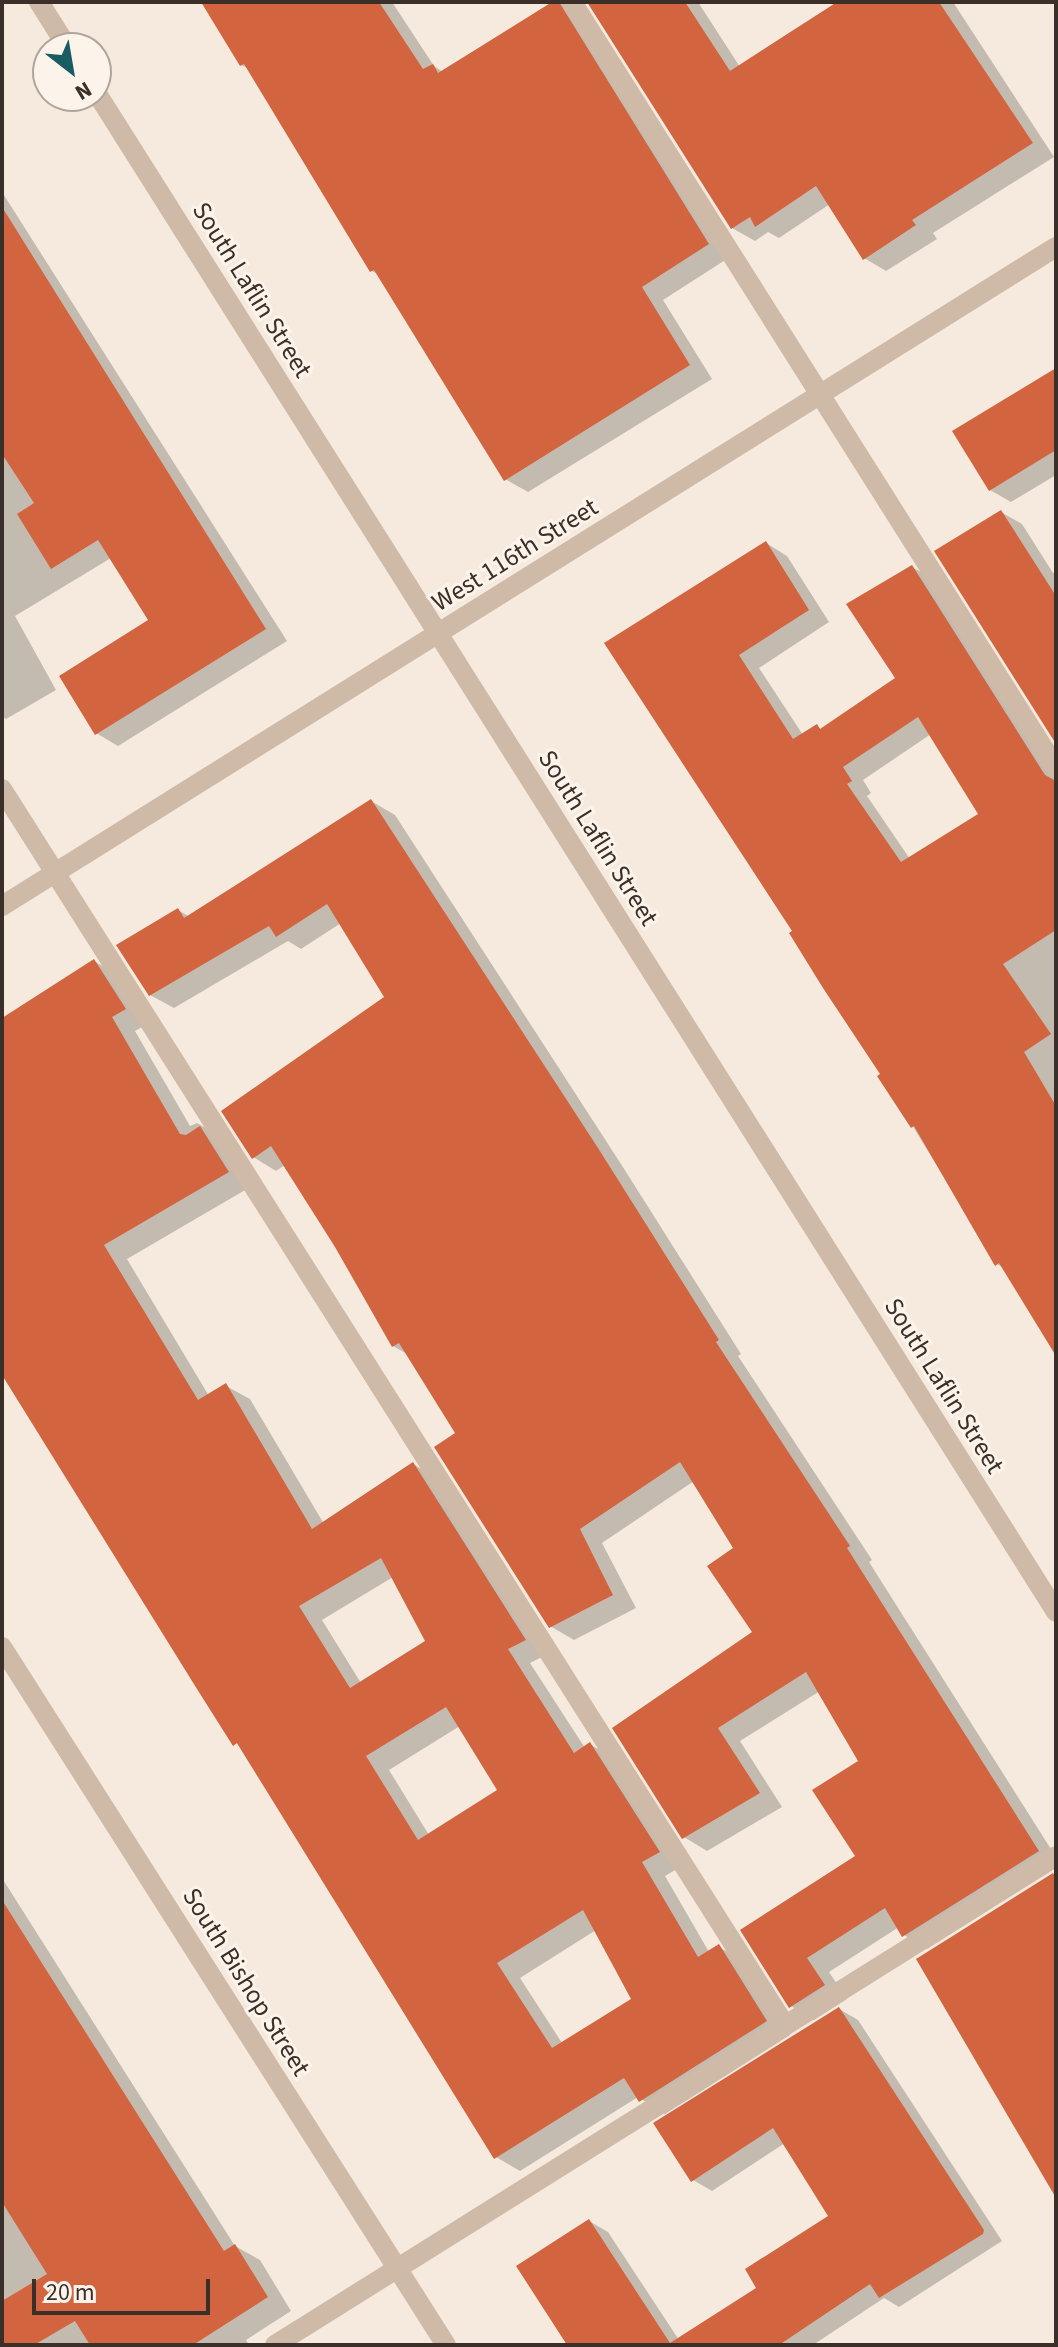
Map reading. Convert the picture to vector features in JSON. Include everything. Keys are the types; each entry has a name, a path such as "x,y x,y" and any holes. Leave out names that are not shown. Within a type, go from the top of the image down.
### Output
{"street":[{"path":"39,2 58,32"},
{"path":"572,2 1056,768"},
{"name":"South Laflin Street","path":"109,112 1056,1612"},
{"name":"West 116th Street","path":"2,906 1056,247"},
{"path":"2,789 785,2025"},
{"name":"South Bishop Street","path":"2,1647 446,2345"},
{"path":"275,2345 1056,1856"}],"building":[{"path":"201,2 379,2 423,69 433,64 438,73 552,2 559,2 709,244 642,287 690,365 504,481 374,270 370,272 244,64 240,66"},
{"path":"587,2 685,2 730,71 837,2 939,2 1033,143 912,220 916,225 863,260 816,186 755,227 750,217 731,229"},
{"path":"2,207 266,629 95,735 59,676 148,620 98,540 51,569 17,514 34,503 2,454"},
{"path":"1056,368 1056,450 989,491 952,431"},
{"path":"1001,510 1056,596 1056,744 934,551"},
{"path":"766,541 809,610 739,655 793,739 817,724 820,729 895,678 846,604 912,565 1045,775 1056,781 1056,930 1003,964 1051,1034 1024,1052 1056,1106 1056,1356 999,1263 995,1266 914,1126 911,1128 877,1076 880,1074 789,933 792,931 604,643","holes":["918,717 978,814 901,862 847,784 852,781 843,767"]},
{"path":"371,799 598,1148 719,1340 716,1342 850,1546 847,1548 1039,1851 902,1937 885,1908 807,1958 825,1985 789,2008 740,1930 855,1856 812,1790 858,1761 806,1672 718,1728 760,1793 682,1839 612,1728 752,1632 707,1566 733,1548 680,1462 580,1529 613,1595 549,1628 434,1447 455,1433 399,1343 392,1347 335,1247 271,1146 252,1159 221,1111 384,997 327,904 276,937 269,926 149,996 116,945 178,908 184,918"},
{"path":"94,959 126,1009 112,1017 180,1134 186,1135 200,1126 229,1172 104,1245 198,1400 226,1383 312,1529 413,1462 526,1640 508,1649 574,1753 590,1742 660,1852 642,1862 698,1957 719,1944 767,2021 639,2102 624,2078 494,2159 237,1743 233,1746 2,1375 2,1018","holes":["381,1558 425,1641 350,1688 299,1606","446,1707 497,1790 418,1840 366,1756","583,1910 631,1999 552,2048 497,1963"]},
{"path":"1053,1873 1056,1878 1056,2198 916,1959"},
{"path":"2,1900 224,2251 235,2244 268,2297 193,2345 90,2345 75,2321 34,2345 2,2345 2,2301 47,2274 2,2202"},
{"path":"839,2007 984,2230 983,2234 879,2298 870,2284 779,2345 567,2345 516,2266 589,2219 670,2343 756,2288 745,2269 828,2216 773,2128 691,2182 653,2123"}]}
